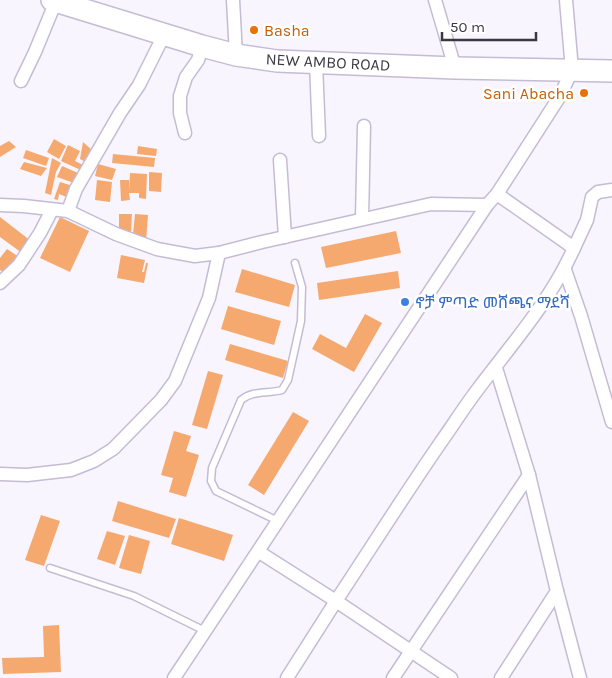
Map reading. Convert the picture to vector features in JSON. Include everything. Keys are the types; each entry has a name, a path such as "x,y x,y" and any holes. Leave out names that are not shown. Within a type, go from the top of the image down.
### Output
{"main road":[{"name":"NEW AMBO ROAD","path":"54,1 202,46 236,55 277,61 316,64 612,71"}],"street":[{"path":"233,0 236,55"},
{"path":"435,0 455,68"},
{"path":"174,678 487,205 497,194 560,96 572,70 566,0"},
{"path":"21,82 35,52 54,1"},
{"path":"68,211 76,190 120,113 139,85 164,35"},
{"path":"185,132 180,113 180,96 186,77 198,60 202,46"},
{"path":"316,64 319,136"},
{"path":"362,219 364,126"},
{"path":"280,160 285,237"},
{"path":"286,678 412,484 478,389 496,368 565,270 587,220 592,197 598,192 612,190"},
{"path":"497,194 574,248"},
{"path":"1,207 24,206 68,211 116,234 158,249 195,256 219,253 431,204 487,205"},
{"path":"0,283 19,265 40,234 52,210"},
{"path":"0,474 27,475 71,470 94,462 113,450 160,400 174,381 209,298 219,253"},
{"path":"565,270 581,316 612,422"},
{"path":"496,368 529,475 580,678"},
{"path":"393,678 529,475"},
{"path":"259,552 451,678"},
{"path":"501,678 557,591"}],"lane":[{"path":"279,521 216,491 211,481 212,468 241,400 247,395 254,393 282,390 288,380 301,321 302,287 295,264"},
{"path":"50,568 134,596 205,631"}],"building":[{"path":"54,139 66,146 59,159 47,152"},
{"path":"9,141 16,147 0,157 0,146"},
{"path":"83,142 92,150 89,164 80,159"},
{"path":"68,145 80,151 75,161 85,166 83,171 61,161"},
{"path":"138,146 157,149 156,156 137,154"},
{"path":"26,150 49,158 46,166 23,158"},
{"path":"113,154 155,158 154,167 112,163"},
{"path":"52,158 61,163 56,172 51,195 45,193"},
{"path":"24,162 47,168 41,176 20,169"},
{"path":"98,164 116,169 112,180 95,176"},
{"path":"62,166 78,173 74,183 57,177"},
{"path":"149,172 162,173 161,192 149,191"},
{"path":"130,173 147,174 146,199 139,198 139,193 129,193 130,200 121,201 120,180 129,180 129,191"},
{"path":"97,180 112,182 110,202 95,200"},
{"path":"60,182 73,186 69,198 59,194 58,200 54,199"},
{"path":"119,214 132,214 131,234 119,230"},
{"path":"135,214 148,215 146,242 133,234"},
{"path":"0,217 31,241 22,253 0,237"},
{"path":"60,217 89,231 70,272 40,258"},
{"path":"396,231 401,253 326,268 321,247"},
{"path":"7,249 19,257 6,274 0,270 0,258"},
{"path":"121,255 145,260 142,272 144,272 146,263 148,263 144,283 117,278"},
{"path":"242,269 295,285 289,307 235,292"},
{"path":"398,271 400,288 319,300 317,283"},
{"path":"228,306 281,321 274,345 221,329"},
{"path":"365,314 382,323 354,372 312,349 320,334 346,348"},
{"path":"230,344 288,361 283,378 225,360"},
{"path":"208,371 223,375 207,429 192,425"},
{"path":"293,412 309,421 264,495 248,485"},
{"path":"174,431 191,436 186,451 199,455 186,497 169,492 173,478 161,475"},
{"path":"118,501 176,519 169,538 112,521"},
{"path":"41,515 60,521 44,566 25,560"},
{"path":"179,518 233,535 224,561 171,544"},
{"path":"107,531 125,536 115,565 97,559"},
{"path":"129,535 150,541 141,574 119,568"},
{"path":"59,625 61,672 3,674 2,658 44,657 43,626"}],"place":[{"name":"Basha","path":"254,30"},
{"name":"Sani Abacha","path":"584,93"},
{"name":"ኖቻ ምጣድ መሸጫና ማደሻ","path":"405,302"}]}
